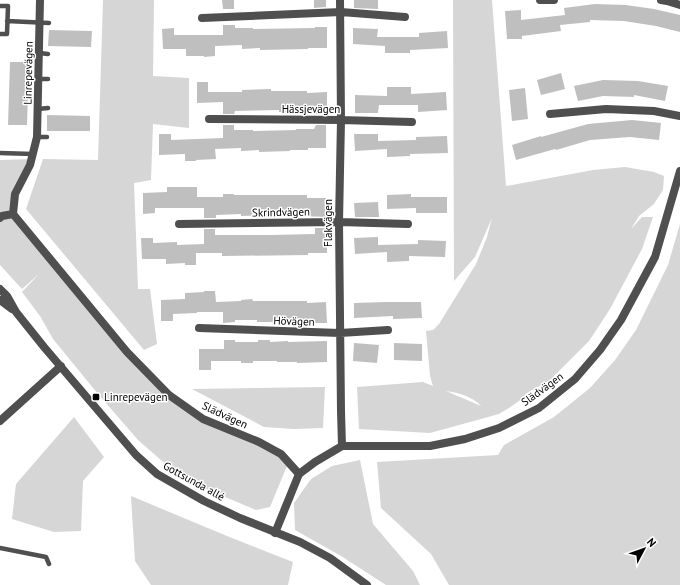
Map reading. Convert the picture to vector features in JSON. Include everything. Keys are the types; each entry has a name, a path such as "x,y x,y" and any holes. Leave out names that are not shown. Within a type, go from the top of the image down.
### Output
{"street":[{"name":"Linrepevägen","path":"13,214 15,194 30,165 38,137 40,0"},
{"name":"Flakvägen","path":"340,0 341,120 339,222 342,446"},
{"path":"540,0 554,0"},
{"path":"661,0 680,5"},
{"path":"202,18 341,12 405,17"},
{"path":"550,114 606,109 654,111 680,116"},
{"name":"Hässjevägen","path":"209,119 412,122"},
{"name":"Slädvägen","path":"342,446 430,446 465,439 499,428 538,408 574,379 600,350 621,320 655,257 680,171"},
{"path":"0,218 2,216 13,214"},
{"name":"Slädvägen","path":"13,214 127,352 169,395 203,419 259,442 281,454 299,474"},
{"name":"Skrindvägen","path":"179,224 339,222 408,224"},
{"name":"Gottsunda allé","path":"0,289 16,312 136,455 157,474 204,502 275,533 300,542 330,558 367,585"},
{"name":"Gottsunda allé","path":"0,300 16,312"},
{"name":"Hövägen","path":"199,328 340,333 388,330"},
{"path":"0,421 61,366"},
{"path":"275,533 299,474 315,462 342,446"}],"lane":[{"path":"0,6 8,6 7,34 0,34"},
{"path":"7,21 49,23"},
{"path":"39,54 48,54"},
{"path":"38,79 48,79"},
{"path":"38,108 48,108"},
{"path":"38,137 47,137"},
{"path":"0,153 33,154"},
{"path":"0,548 46,558 49,564"}],"shaded area":[{"path":"103,0 154,0 153,76 189,78 189,128 153,124 151,180 134,183 138,289 150,289 157,344 144,350 26,209 43,159 98,160"},
{"path":"453,0 492,0 506,186 593,170 625,167 654,172 664,176 663,190 654,204 639,216 631,229 642,217 653,217 642,249 610,309 589,341 550,380 527,393 523,398 499,414 430,433 359,429 357,387 423,382 433,386 430,376 426,331 433,330 439,324 476,264 487,237 492,218 475,257 454,281","holes":["446,391 469,397 481,406"]},
{"path":"31,159 15,194 13,214 169,395 203,419 281,454 287,466 270,507 256,510 204,488 162,461 138,440 53,339 40,316 22,292 39,274 22,289 0,265 0,160"},
{"path":"680,224 680,585 449,585 431,554 381,508 377,462 498,455 504,445 554,417 590,388 615,360 636,330 668,265"},
{"path":"325,387 323,428 294,429 264,427 192,389"},
{"path":"74,417 104,457 83,481 81,531 54,532 12,519 16,484"},
{"path":"360,460 373,524 413,571 420,585 386,585 341,556 295,530 294,503 311,479 332,466"},
{"path":"131,496 293,562 288,585 151,585 135,561"}],"building":[{"path":"222,0 234,0 234,9 223,9"},
{"path":"314,0 326,0 326,7 314,8"},
{"path":"354,0 378,0 378,9 354,8"},
{"path":"595,4 626,5 680,15 680,32 656,26 624,21 590,20 590,22 560,25 561,31 522,36 522,39 507,39 505,11 521,10 521,20 565,15 564,8"},
{"path":"223,25 235,25 235,28 253,29 327,27 327,48 260,50 260,48 242,49 242,45 215,46 215,56 204,57 186,56 186,49 163,49 162,29 174,28 174,35 223,35"},
{"path":"353,28 378,29 377,37 419,37 419,33 447,31 448,48 410,50 410,53 385,53 385,46 353,44"},
{"path":"49,30 92,31 91,47 48,46"},
{"path":"10,62 29,62 27,125 8,125"},
{"path":"561,73 565,89 541,95 537,80"},
{"path":"603,80 638,81 668,86 665,101 634,95 634,97 603,96 578,101 574,86"},
{"path":"197,82 208,82 208,92 242,92 242,90 271,89 271,91 307,91 307,93 327,92 327,113 315,114 315,112 279,112 279,110 235,111 234,114 223,114 223,102 197,103"},
{"path":"387,87 411,87 411,94 446,92 447,110 418,112 418,105 379,105 378,113 355,113 355,95 387,96"},
{"path":"525,88 528,119 512,121 509,90"},
{"path":"47,115 90,116 90,131 47,131"},
{"path":"632,120 661,123 659,140 630,137 590,140 516,160 512,145 588,124"},
{"path":"223,125 234,125 234,130 253,131 314,129 316,125 326,125 326,148 259,152 259,150 241,151 241,148 215,149 216,159 196,161 185,161 185,154 159,155 159,134 171,134 171,140 223,138"},
{"path":"354,134 378,134 378,141 416,140 416,137 447,136 448,153 410,154 410,156 387,157 387,149 355,151"},
{"path":"167,187 197,187 197,197 223,197 223,194 234,194 307,195 307,198 326,198 327,217 279,215 241,216 241,214 216,215 216,218 204,218 204,208 155,208 155,213 143,214 143,193 167,192"},
{"path":"411,194 411,197 447,197 447,213 416,213 416,208 387,209 387,195"},
{"path":"378,202 379,217 355,217 354,203"},
{"path":"315,228 327,228 327,253 308,253 308,255 222,256 222,253 196,253 196,265 185,265 185,263 166,264 166,259 142,259 141,238 153,238 153,243 177,242 177,245 204,244 204,229 215,229 215,235 271,235 315,234"},
{"path":"378,237 378,245 418,244 418,240 446,241 445,257 409,256 409,261 387,262 387,252 355,254 354,238"},
{"path":"215,291 216,302 252,299 253,301 307,301 307,303 326,302 327,323 257,322 257,320 235,320 235,322 223,323 223,312 173,314 173,321 161,321 161,300 185,299 185,293"},
{"path":"421,302 422,318 393,319 393,316 354,318 354,303"},
{"path":"224,340 235,340 235,342 258,342 258,340 270,340 270,342 327,341 327,362 297,363 253,361 253,363 241,363 241,361 211,361 211,370 199,370 199,349 224,349"},
{"path":"354,343 379,345 377,363 353,361"},
{"path":"394,343 422,344 422,361 394,360"}],"place":[{"name":"Linrepevägen","path":"96,397"}]}
